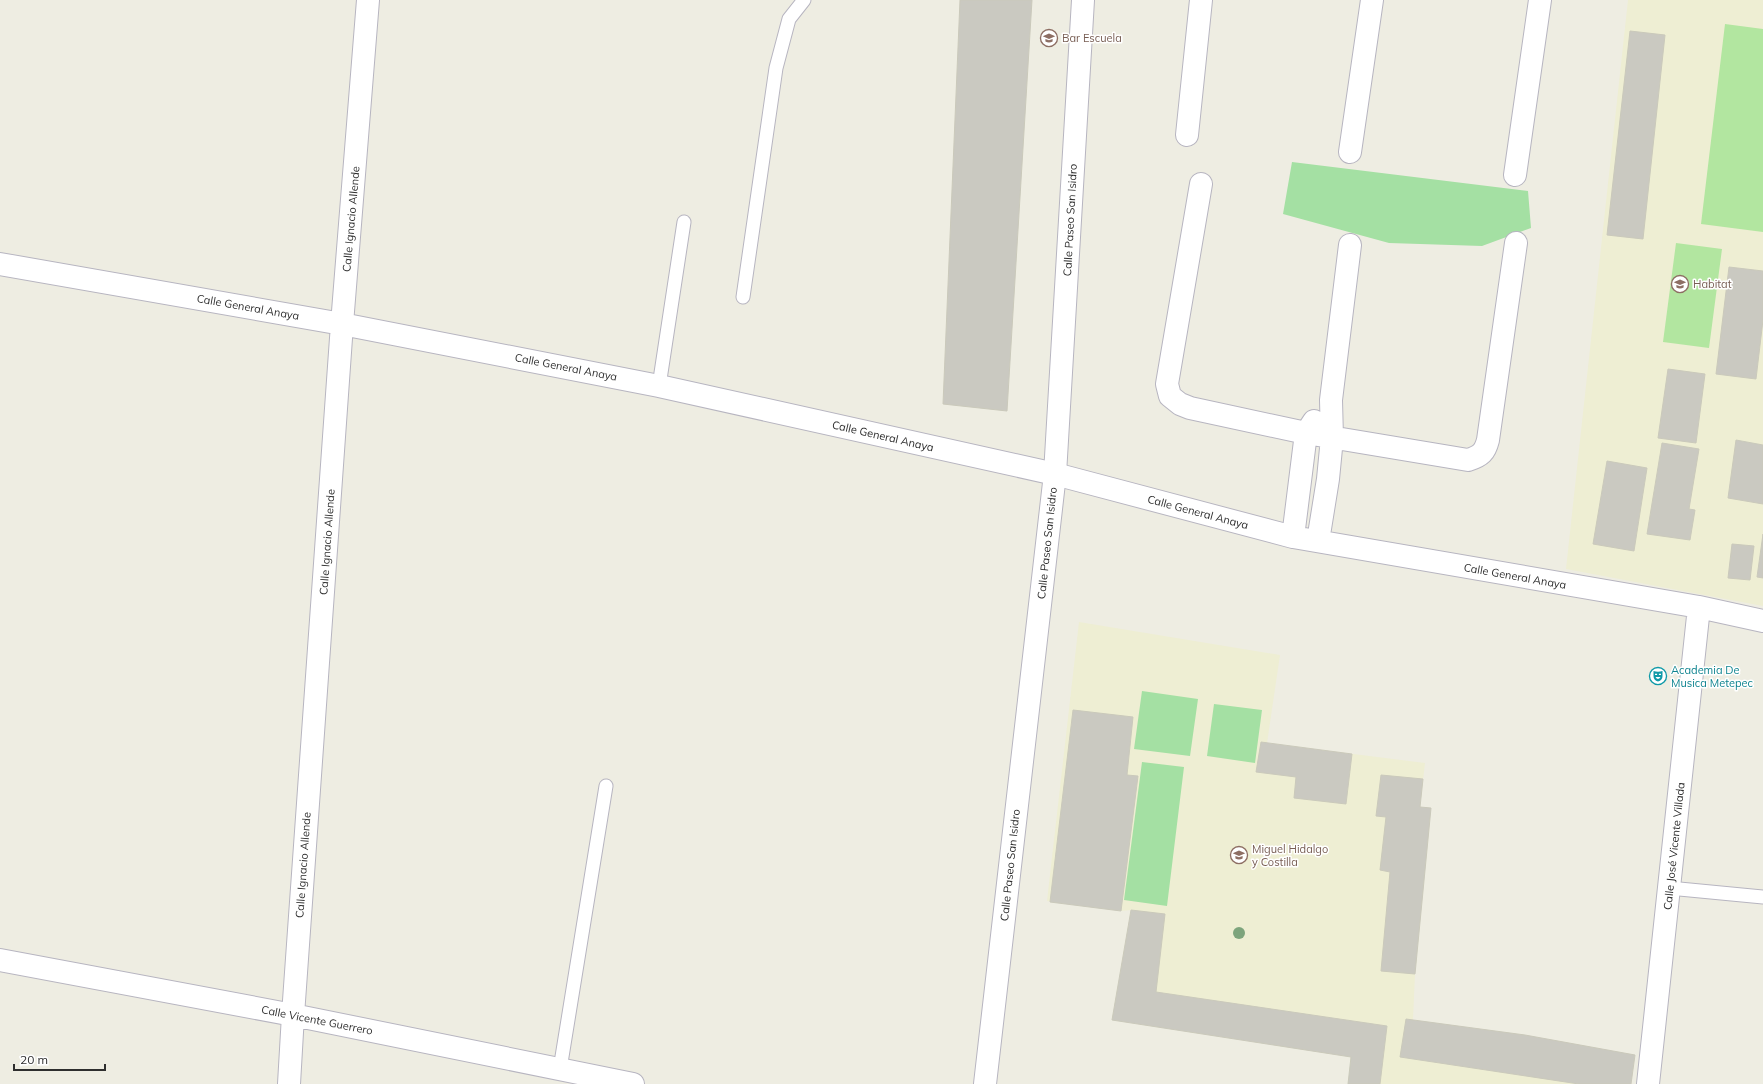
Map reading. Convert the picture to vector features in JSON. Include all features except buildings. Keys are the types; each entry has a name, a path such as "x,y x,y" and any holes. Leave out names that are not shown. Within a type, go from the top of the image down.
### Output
{"street":[{"name":"Calle Ignacio Allende","path":"289,1084 342,324 368,0"},
{"name":"Calle Paseo San Isidro","path":"985,1084 1055,474 1083,0"},
{"path":"1187,135 1201,0"},
{"path":"1350,152 1372,0"},
{"path":"1515,174 1540,0"},
{"path":"1201,184 1168,384 1170,396 1180,404 1190,408 1332,438 1468,460 1478,457 1485,450 1488,440 1516,243"},
{"path":"1318,542 1328,479 1332,438 1331,400 1350,245"},
{"name":"Calle General Anaya","path":"0,264 342,324 659,386 1055,474 1318,542 1699,607 1763,621"},
{"path":"1293,536 1306,433 1331,400"},
{"name":"Calle José Vicente Villada","path":"1648,1084 1699,607"},
{"name":"Calle Vicente Guerrero","path":"0,960 293,1015 633,1084"}],"lane":[{"path":"743,297 776,68 789,19 804,0"},
{"path":"659,386 684,222"},
{"path":"560,1069 606,786"},
{"path":"1669,888 1763,897"}],"shaded area":[{"name":"Habitat","path":"1628,0 1763,0 1763,606 1566,569"},
{"name":"Miguel Hidalgo y Costilla","path":"1079,622 1280,655 1267,743 1425,763 1420,807 1431,808 1415,974 1413,1020 1525,1035 1635,1055 1631,1084 1348,1084 1351,1057 1112,1020 1131,910 1121,911 1047,901"}],"green space":[{"path":"1725,24 1763,29 1763,232 1701,224"},
{"path":"1292,162 1528,191 1531,228 1482,246 1389,243 1283,214"},
{"path":"1676,243 1722,249 1709,348 1663,342"},
{"path":"1142,691 1198,699 1190,756 1134,749"},
{"path":"1214,704 1262,710 1255,763 1207,756"},
{"path":"1142,762 1184,767 1167,906 1124,900"}],"place":[{"name":"Bar Escuela","path":"1049,38"},
{"name":"Habitat","path":"1680,284"},
{"name":"Academia De Musica Metepec","path":"1658,676"},
{"name":"Miguel Hidalgo y Costilla","path":"1239,855"}]}
